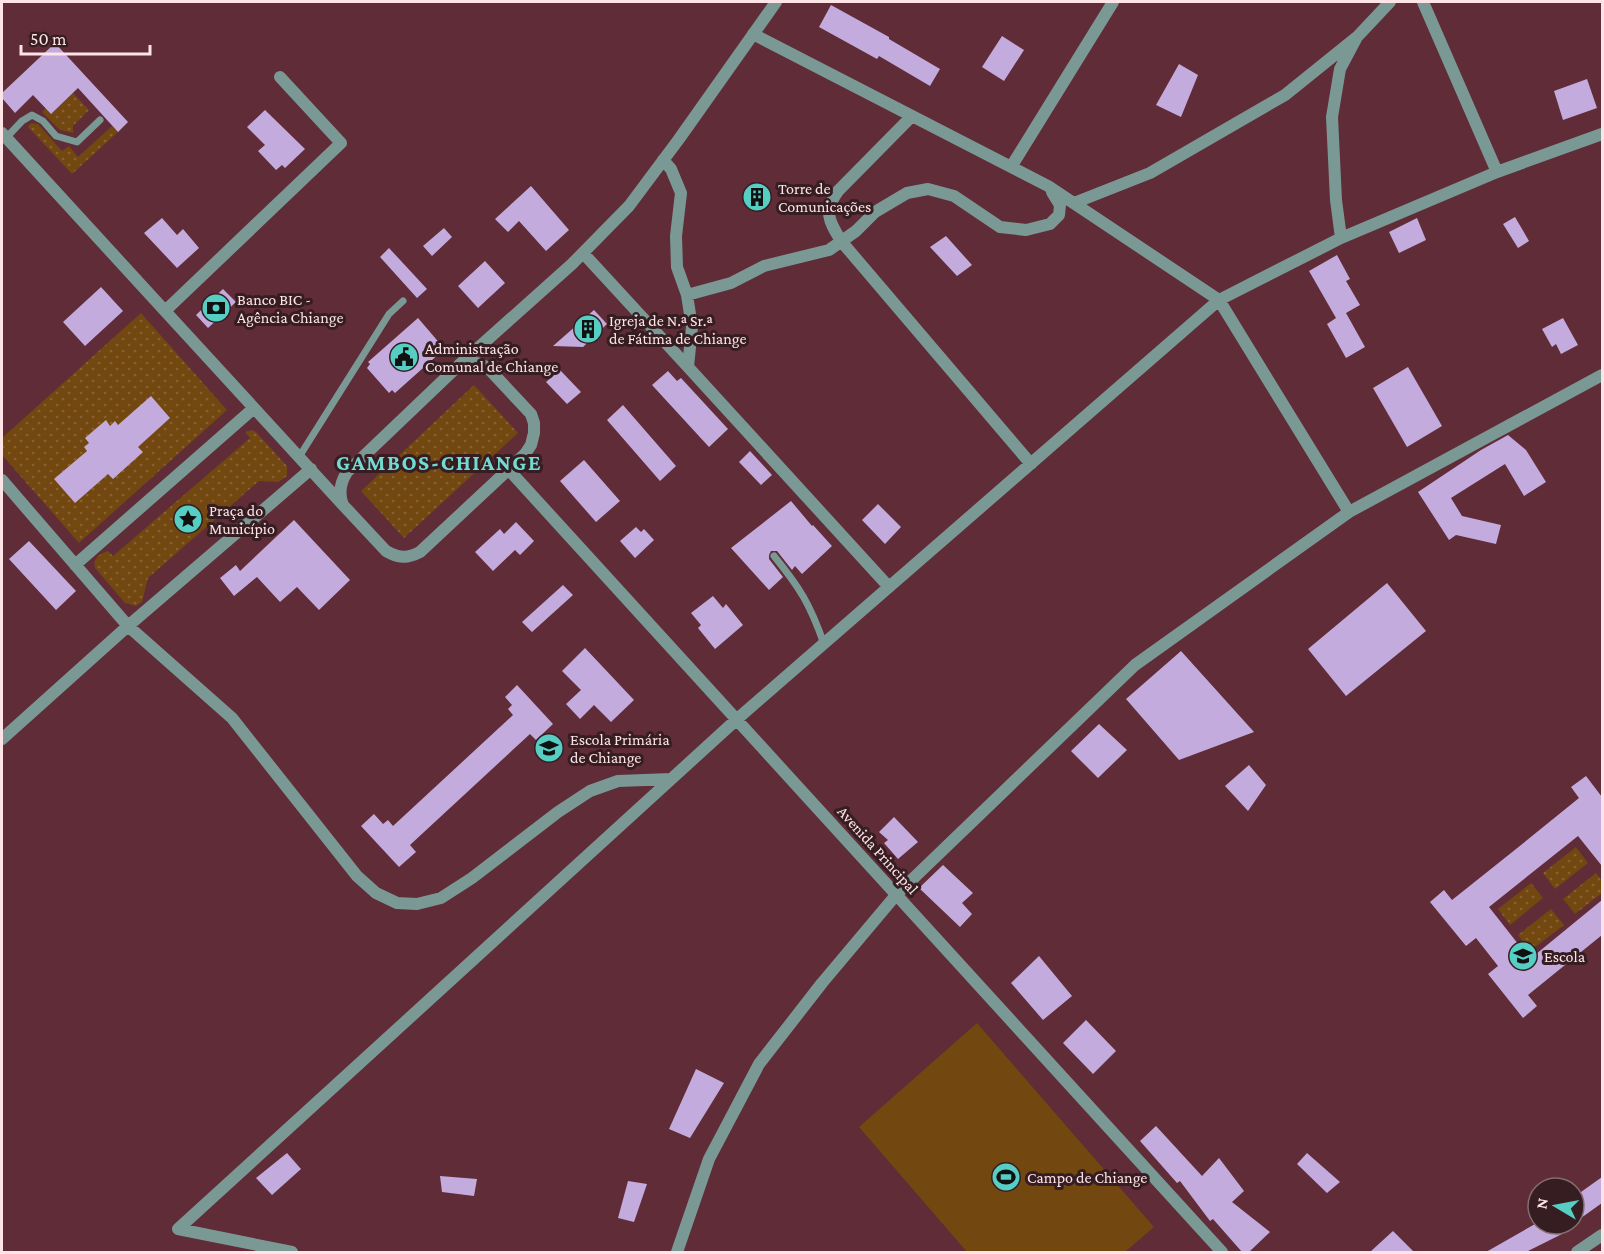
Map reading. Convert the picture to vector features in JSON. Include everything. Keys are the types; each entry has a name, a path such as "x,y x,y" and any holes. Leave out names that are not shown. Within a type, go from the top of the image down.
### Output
{"street":[{"path":"344,505 340,497 340,488 347,472 456,368 583,253 629,206 776,2"},
{"path":"1011,167 1113,2"},
{"path":"1074,203 1150,173 1285,95 1357,37 1390,2"},
{"path":"1423,2 1497,172"},
{"path":"753,34 1048,186 1219,300 1349,512"},
{"path":"1341,238 1336,200 1332,117 1340,69 1357,37"},
{"path":"165,311 341,143 280,77"},
{"path":"912,116 838,191 830,202 828,217 842,241 1031,464"},
{"path":"292,1252 178,1229 736,720 1219,300 1341,238 1497,172 1602,134"},
{"path":"4,136 310,470 393,556 403,558 420,552 509,470 531,444 534,423 531,414 487,367 477,363 465,364 456,368"},
{"path":"663,160 671,169 681,193 676,236 678,267 687,295 692,327 688,367"},
{"path":"687,295 731,283 765,266 829,250 856,231 875,212 907,193 928,189 954,196 1000,227 1026,230 1050,224 1059,215 1060,205 1048,186"},
{"path":"583,253 889,587"},
{"path":"677,1252 709,1158 759,1064 822,983 896,895 1135,665 1349,512 1602,375"},
{"path":"75,565 254,408"},
{"path":"2,739 128,626 310,470"},
{"name":"Avenida Principal","path":"509,470 1222,1252"},
{"path":"2,480 128,626 232,718 357,876 376,893 397,903 417,904 441,898 472,878 590,790 618,781 671,779"},
{"path":"1577,1252 1602,1235"}],"lane":[{"path":"4,136 32,115 43,121 57,136 77,142 100,120"},
{"path":"299,457 389,314 403,301"},
{"path":"774,556 803,593 824,644"}],"shaded area":[{"path":"73,93 89,110 73,126 73,133 60,130 42,112 46,108 51,114"},
{"path":"31,123 38,124 62,151 69,146 78,157 112,126 118,132 72,174 28,127"},
{"path":"141,313 227,410 79,543 2,455 2,438"},
{"path":"474,385 518,433 404,538 361,491"},
{"path":"252,430 287,466 287,476 278,482 259,481 148,578 142,602 136,606 125,603 95,568 97,557 108,551 113,556 250,438 245,432"},
{"path":"1576,847 1588,863 1555,889 1543,873"},
{"path":"1596,873 1602,881 1602,893 1575,914 1563,899"},
{"path":"1531,883 1543,898 1510,925 1498,909"},
{"path":"1551,909 1564,925 1530,951 1518,935"},
{"name":"Campo de Chiange","path":"977,1023 1154,1227 1125,1252 967,1252 859,1127"}],"building":[{"path":"831,5 940,69 930,86 879,56 877,59 819,27"},
{"path":"1002,36 1024,50 1004,81 982,67"},
{"path":"55,43 128,122 118,132 78,88 51,114 33,95 15,113 2,98 2,93"},
{"path":"1179,64 1198,75 1181,117 1156,105"},
{"path":"1587,79 1597,108 1563,120 1554,91"},
{"path":"265,110 305,149 285,168 282,165 276,170 258,151 265,145 247,127"},
{"path":"531,186 569,230 546,251 519,221 508,232 495,219"},
{"path":"1515,217 1529,241 1518,248 1503,224"},
{"path":"162,218 177,235 183,229 199,248 177,268 144,233"},
{"path":"1417,218 1426,240 1399,253 1389,232"},
{"path":"444,228 452,237 432,256 423,246"},
{"path":"946,236 972,265 957,276 930,247"},
{"path":"389,248 427,289 417,298 380,257"},
{"path":"1337,255 1350,279 1346,281 1360,305 1346,313 1365,347 1346,358 1327,324 1336,318 1309,271"},
{"path":"485,261 505,283 478,308 458,286"},
{"path":"101,287 123,311 85,346 63,322"},
{"name":"Banco BIC - Agência Chiange","path":"223,289 236,302 208,328 196,315"},
{"name":"Igreja de N.ª Sr.ª de Fátima de Chiange","path":"594,310 607,324 583,347 553,346"},
{"name":"Administração Comunal de Chiange","path":"418,318 442,346 438,349 441,352 395,393 392,390 389,393 367,368 370,364 368,362"},
{"path":"1563,318 1578,345 1561,354 1556,344 1552,347 1542,329"},
{"path":"1408,367 1442,426 1407,447 1373,388"},
{"path":"560,370 581,392 567,404 546,382"},
{"path":"668,371 677,381 681,378 728,429 709,447 652,385"},
{"path":"151,396 170,418 138,447 143,452 113,479 108,474 75,503 54,479 87,451 84,447 89,443 85,438 106,420 110,426 115,421 118,425"},
{"path":"623,405 676,466 660,481 607,420"},
{"path":"1508,435 1526,450 1546,482 1524,496 1505,464 1451,498 1462,516 1501,525 1496,544 1456,535 1449,540 1418,492"},
{"path":"750,451 772,475 761,485 739,462"},
{"path":"584,460 620,501 596,522 560,481"},
{"path":"791,501 832,546 802,574 795,566 792,570 777,551 771,551 769,559 783,577 769,590 731,548"},
{"path":"878,504 901,527 885,544 862,520"},
{"path":"294,520 350,580 319,610 297,587 280,602 257,577 234,596 220,578 236,565 240,571"},
{"path":"516,522 534,541 520,555 515,550 493,571 475,552 500,529 504,534"},
{"path":"636,527 641,532 644,529 654,540 635,558 620,541"},
{"path":"29,541 76,591 56,610 9,559"},
{"path":"1387,583 1426,631 1346,696 1308,649"},
{"path":"563,585 573,595 532,632 522,622"},
{"path":"713,596 723,608 726,604 743,625 715,649 698,628 701,625 691,613"},
{"path":"585,648 634,700 611,722 594,705 580,719 566,704 581,690 562,671"},
{"path":"1181,651 1254,732 1179,760 1126,699"},
{"path":"517,685 553,724 536,740 530,734 410,845 416,852 399,867 361,826 374,814 383,824 388,820 393,826 513,715 508,709 512,705 505,697"},
{"path":"1099,724 1127,750 1098,778 1071,751"},
{"path":"1249,765 1266,785 1248,811 1225,786"},
{"path":"1586,776 1602,797 1602,866 1578,836 1489,907 1530,959 1602,900 1602,935 1528,995 1537,1006 1523,1018 1488,974 1498,966 1476,938 1466,946 1430,902 1444,890 1452,900 1516,849 1579,798 1571,787"},
{"path":"894,817 918,842 898,859 884,843 888,840 879,832"},
{"path":"943,865 973,893 962,903 972,914 960,927 919,888"},
{"path":"1039,956 1072,996 1043,1020 1011,983"},
{"path":"1086,1020 1116,1051 1093,1074 1063,1043"},
{"path":"696,1069 724,1083 690,1138 669,1129"},
{"path":"1156,1126 1202,1176 1219,1158 1244,1191 1232,1202 1270,1232 1249,1252 1242,1252 1213,1219 1210,1221 1180,1181 1177,1183 1140,1141"},
{"path":"287,1153 301,1169 272,1195 256,1178"},
{"path":"1307,1153 1340,1182 1327,1193 1297,1164"},
{"path":"440,1176 477,1179 474,1196 442,1192"},
{"path":"1602,1177 1602,1203 1586,1214 1586,1188"},
{"path":"628,1181 647,1184 634,1222 618,1218"},
{"path":"1526,1229 1526,1236 1558,1236 1526,1252 1486,1252"},
{"path":"1393,1231 1414,1252 1370,1252"}],"place":[{"name":"Torre de Comunicações","path":"757,197"},
{"name":"Banco BIC - Agência Chiange","path":"216,308"},
{"name":"Igreja de N.ª Sr.ª de Fátima de Chiange","path":"588,329"},
{"name":"Administração Comunal de Chiange","path":"404,357"},
{"name":"Praça do Município","path":"188,519"},
{"name":"Escola Primária de Chiange","path":"549,748"},
{"name":"Escola","path":"1523,956"},
{"name":"Campo de Chiange","path":"1006,1177"}],"district":[{"name":"GAMBOS-CHIANGE","path":"439,462"}]}
